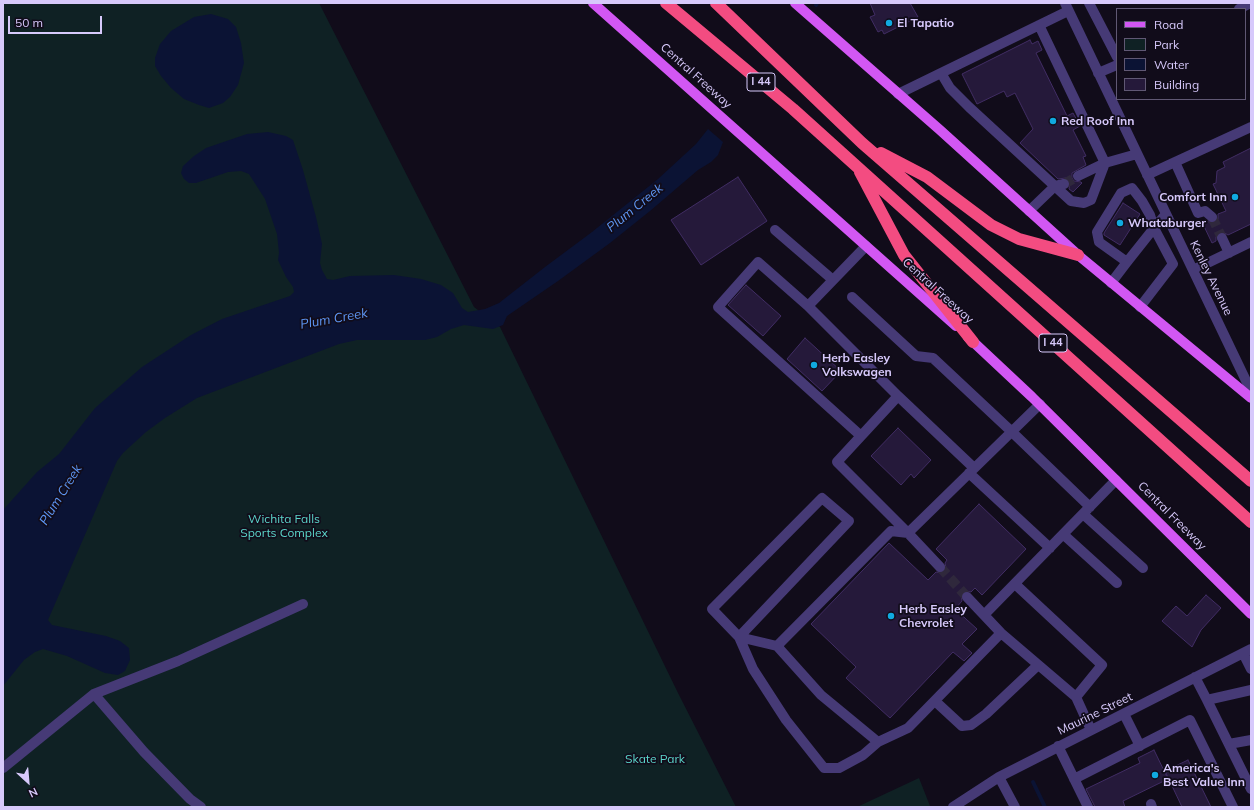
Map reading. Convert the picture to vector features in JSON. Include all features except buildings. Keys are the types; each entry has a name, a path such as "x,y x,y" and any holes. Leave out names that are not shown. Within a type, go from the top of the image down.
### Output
{"highway":[{"name":"I 44","path":"666,3 793,109 855,164 1251,522"},
{"name":"I 44","path":"716,3 862,143 1251,481"},
{"path":"862,143 927,177 991,225 1019,239 1078,255"},
{"path":"855,164 904,255 973,342"}],"main road":[{"name":"Central Freeway","path":"593,3 866,246 1040,404 1251,614"},
{"path":"795,3 1078,255 1251,398"}],"street":[{"path":"1089,3 1116,55"},
{"path":"1241,8 1250,3"},
{"path":"898,94 1039,25 1066,7"},
{"name":"Kenley Avenue","path":"1066,7 1251,392"},
{"path":"941,73 950,88 969,107 1059,185 1071,201 1084,204 1091,200 1105,163 1039,25"},
{"path":"1098,73 1116,65"},
{"path":"1147,175 1251,127"},
{"path":"1078,176 1105,163 1137,154"},
{"path":"1176,162 1198,213 1205,211 1212,217"},
{"path":"1029,211 1059,185"},
{"path":"1128,262 1099,242 1097,232 1121,193 1132,188 1150,215 1154,228 1173,264 1140,307"},
{"path":"1111,283 1166,214"},
{"path":"775,230 833,280"},
{"path":"1222,238 1229,253"},
{"path":"1193,270 1251,242"},
{"path":"808,306 866,246"},
{"path":"861,436 718,307 758,262 808,306 1050,548"},
{"path":"852,298 916,356 934,358 1012,432 1086,511 1143,568"},
{"path":"898,396 837,462 908,533 940,568"},
{"path":"908,533 1040,404"},
{"path":"984,615 1064,535 1116,480"},
{"path":"739,637 849,521 822,498 712,609 739,637 753,669 786,720 824,768 839,768 863,755 878,742 908,728 1001,633"},
{"path":"777,646 891,530 908,533"},
{"path":"1064,535 1117,583"},
{"path":"1015,584 1102,665 1076,697"},
{"path":"967,596 1001,633 1076,697 1091,730"},
{"path":"3,768 94,694 178,661 303,604"},
{"path":"739,637 777,646 821,695 878,742"},
{"path":"1247,651 1251,669"},
{"name":"Maurine Street","path":"953,807 967,803 999,777 1247,651"},
{"path":"935,701 962,726 971,725 986,714 1038,665"},
{"path":"1195,677 1251,789"},
{"path":"1207,700 1251,690"},
{"path":"94,694 144,752 190,799 201,807"},
{"path":"1124,714 1140,746"},
{"path":"1074,779 1190,720 1233,807"},
{"path":"1229,744 1251,740"},
{"path":"1058,746 1088,807"},
{"path":"999,777 1015,807"}],"green space":[{"name":"Wichita Falls Sports Complex","path":"3,3 319,3 474,307 500,327 678,693 736,807 3,807"},
{"path":"919,778 930,806 928,807 857,807"}],"water":[{"path":"211,14 228,19 236,27 241,43 244,63 238,85 230,97 223,103 209,108 184,99 171,88 155,66 155,58 160,44 171,31 194,17"},
{"name":"Plum Creek","path":"708,129 723,142 718,155 711,162 698,170 610,243 507,316 503,325 493,329 464,325 451,329 437,337 425,340 357,340 339,344 197,398 146,432 123,453 117,461 48,620 52,625 106,636 120,641 129,648 130,660 125,671 118,675 105,673 67,656 43,649 35,652 24,660 3,686 3,510 37,472 59,454 95,408 142,367 191,335 222,319 290,296 294,292 293,287 286,277 278,260 279,253 277,234 265,199 249,174 241,171 228,172 196,183 189,183 184,179 181,173 183,166 194,156 206,148 247,134 268,132 286,136 293,140 303,170 322,244 320,263 327,279 333,280 350,276 394,275 421,279 441,285 453,293 462,308 468,312 485,309 499,303 592,232 658,179 696,144"}],"waterway":[{"path":"1033,782 1045,807"}],"tunnel":[{"path":"1064,184 1078,176"},
{"path":"1212,217 1222,238"},
{"path":"940,567 967,597"}],"place":[{"name":"El Tapatio","path":"889,23"},
{"name":"Red Roof Inn","path":"1053,121"},
{"name":"Comfort Inn","path":"1235,197"},
{"name":"Whataburger","path":"1120,223"},
{"name":"Herb Easley Volkswagen","path":"814,365"},
{"name":"Herb Easley Chevrolet","path":"891,616"},
{"name":"America's Best Value Inn","path":"1155,775"}],"park label":[{"name":"Skate Park","path":"655,759"}]}
